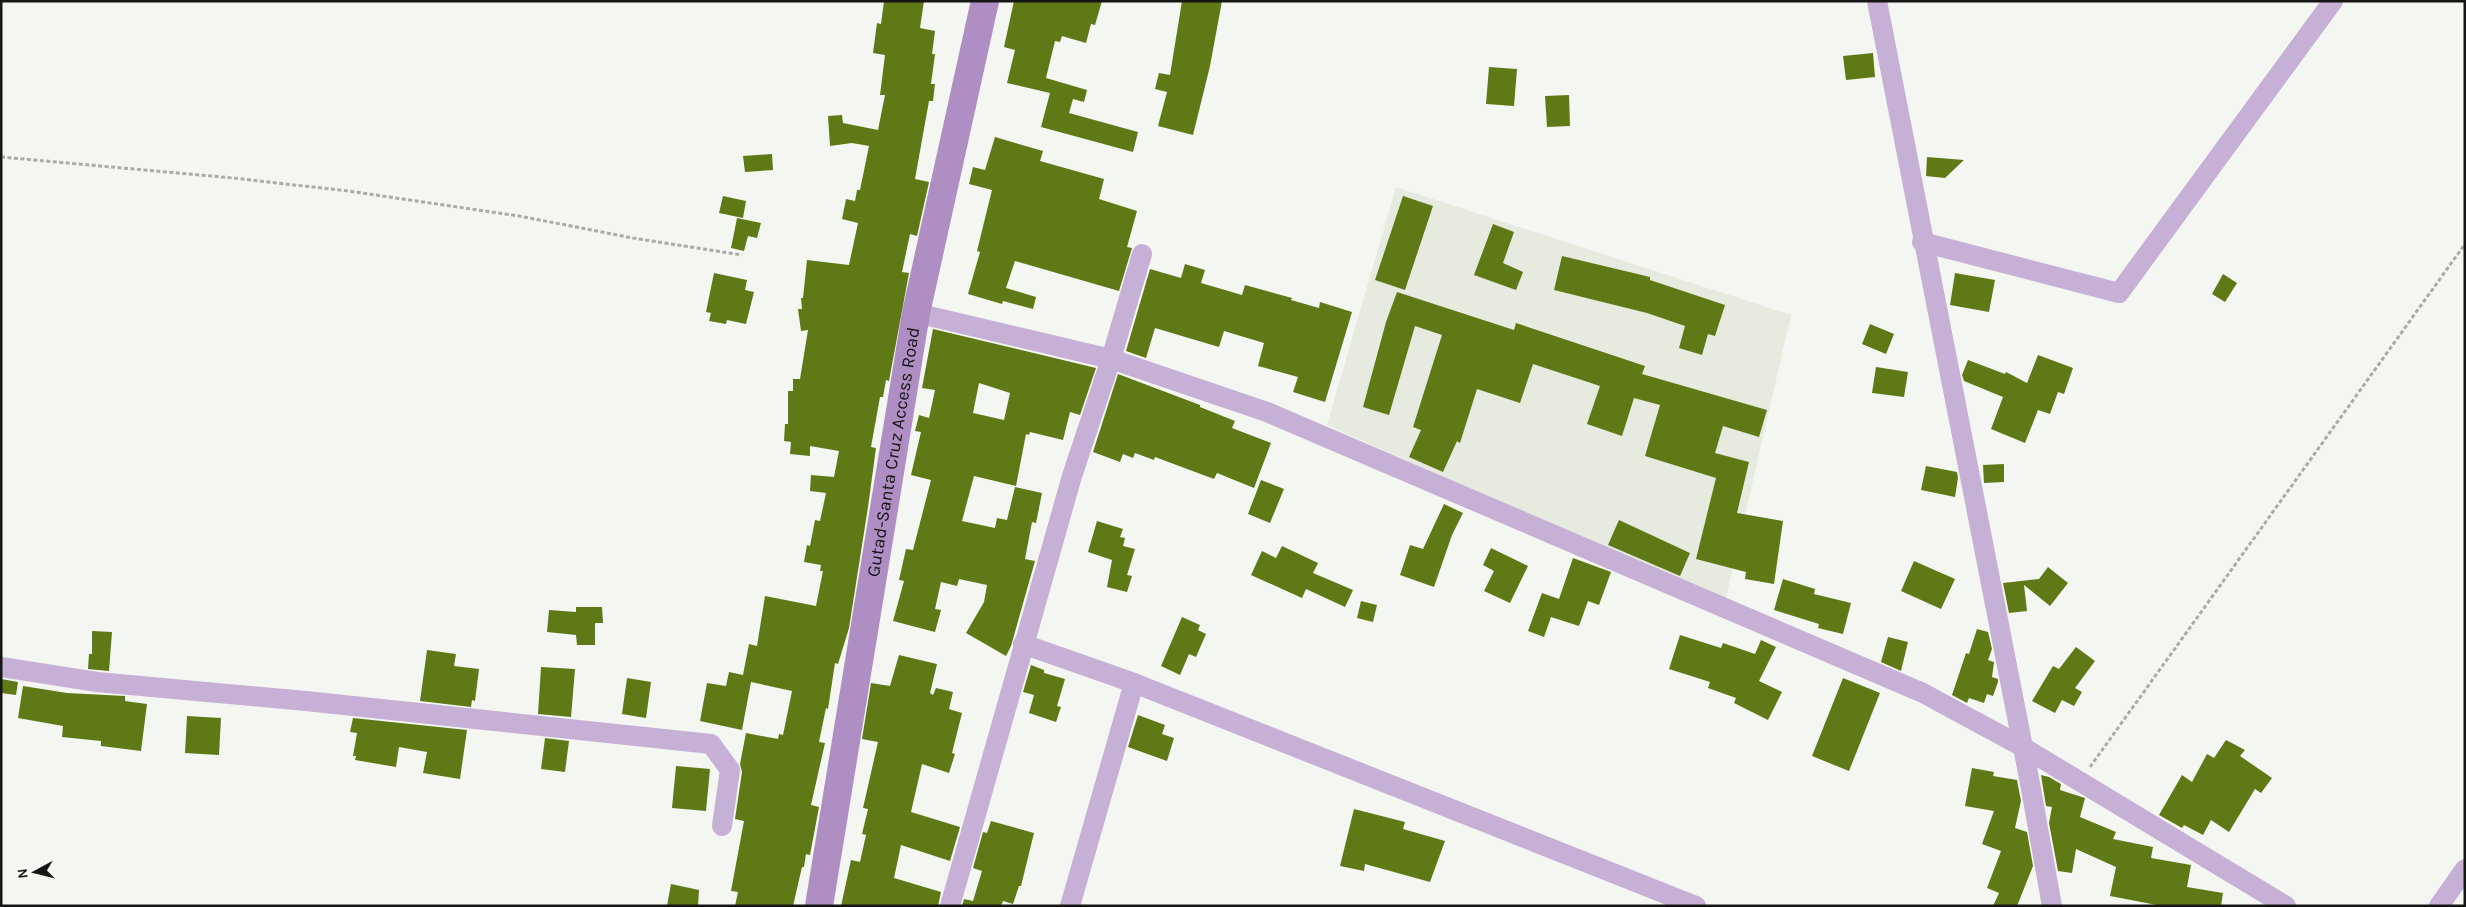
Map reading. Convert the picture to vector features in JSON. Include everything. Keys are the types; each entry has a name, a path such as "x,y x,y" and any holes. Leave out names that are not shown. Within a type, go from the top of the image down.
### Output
{"main road":[{"name":"Gutad-Santa Cruz Access Road","path":"819,906 916,313 985,1"}],"street":[{"path":"1876,1 2052,906"},
{"path":"1922,242 2119,293 2333,1"},
{"path":"950,906 1072,476 1111,359 1142,254"},
{"path":"916,313 1111,359 1267,412 1923,693 2021,746 2180,840 2286,906"},
{"path":"1023,644 1134,683 1696,906"},
{"path":"1,666 97,682 306,701 711,744 730,770 722,826"},
{"path":"1070,906 1134,683"},
{"path":"2439,906 2465,869"}],"path":[{"path":"1,157 348,192 519,216 633,238 742,255"},
{"path":"2080,782 2465,244"}],"shaded area":[{"path":"1396,187 1791,315 1725,602 1327,425"}],"building":[{"path":"884,1 924,1 920,28 935,31 932,54 935,54 931,84 935,84 933,101 929,101 915,179 929,182 917,236 910,234 902,272 909,273 889,381 886,380 883,397 880,397 871,447 876,448 849,628 838,664 835,663 828,709 826,708 819,742 825,743 811,805 819,807 810,855 806,854 793,906 735,906 738,892 731,891 744,821 735,819 742,772 740,764 746,733 778,739 779,734 783,735 792,691 751,682 742,730 700,721 707,683 726,686 729,672 743,675 749,644 757,646 765,596 816,606 823,571 820,571 821,565 804,562 807,545 810,546 815,520 820,521 826,493 810,491 811,475 834,477 839,451 810,446 810,456 790,454 791,442 784,441 785,424 788,424 788,391 793,391 793,379 800,379 808,330 801,331 798,309 802,309 801,298 803,298 807,260 849,265 858,223 842,219 846,199 855,201 857,190 860,190 869,146 852,143 830,146 828,116 842,115 843,123 878,130 885,95 880,95 885,55 873,53 877,23 881,24"},
{"path":"1014,1 1102,1 1095,25 1091,24 1086,43 1062,36 1060,42 1055,41 1046,78 1087,90 1084,102 1073,99 1069,113 1138,132 1133,152 1041,127 1050,93 1007,83 1015,50 1004,47"},
{"path":"1182,1 1222,1 1210,66 1193,135 1158,126 1167,92 1155,89 1159,73 1170,75"},
{"path":"1873,53 1875,77 1846,80 1843,56"},
{"path":"1489,67 1517,69 1514,106 1486,104"},
{"path":"1569,95 1570,126 1547,127 1545,96"},
{"path":"995,137 1043,151 1040,161 1104,179 1099,199 1137,211 1127,247 1132,248 1119,291 1015,261 1006,288 1036,297 1033,309 1003,301 1002,304 968,294 980,252 977,251 992,190 969,184 973,167 985,170"},
{"path":"772,154 773,170 745,172 743,156"},
{"path":"1927,157 1964,160 1945,178 1926,176"},
{"path":"723,196 746,201 743,218 719,213"},
{"path":"1403,196 1433,206 1405,290 1375,280"},
{"path":"737,218 761,223 757,238 748,236 744,251 731,248"},
{"path":"1493,224 1514,232 1503,263 1523,272 1516,290 1474,275"},
{"path":"1562,256 1650,277 1650,280 1725,305 1715,336 1708,334 1702,355 1679,348 1685,326 1647,313 1554,290"},
{"path":"1185,264 1205,270 1201,283 1242,295 1245,285 1292,298 1291,300 1319,308 1320,302 1352,312 1325,402 1293,392 1298,377 1258,366 1264,343 1224,331 1219,347 1155,328 1146,358 1126,351 1150,269 1181,278"},
{"path":"714,273 747,280 745,290 754,292 746,324 727,320 726,324 709,321 711,313 706,312"},
{"path":"1955,273 1995,280 1989,312 1950,305"},
{"path":"2223,274 2237,283 2225,302 2212,294"},
{"path":"1397,292 1514,330 1516,323 1645,366 1642,374 1767,410 1759,437 1723,426 1715,453 1749,462 1737,513 1783,521 1774,584 1745,579 1746,572 1696,559 1716,478 1645,456 1660,405 1634,398 1622,436 1587,424 1600,386 1533,364 1520,403 1477,389 1460,443 1457,441 1443,472 1409,457 1421,430 1413,427 1442,335 1415,326 1389,415 1363,407 1386,322"},
{"path":"1870,324 1894,334 1886,354 1862,344"},
{"path":"933,329 1096,368 1080,415 1070,412 1063,440 1030,432 1029,435 1026,434 1016,486 974,476 962,521 995,528 997,518 1007,520 1015,487 1042,493 1036,523 1032,522 1025,559 1035,561 1011,646 1006,656 966,633 984,602 987,585 959,579 957,586 941,582 935,609 941,610 935,632 893,621 904,581 899,580 906,549 913,550 931,480 911,475 921,432 915,431 919,415 929,418 935,390 922,388","holes":["979,383 1010,393 1004,420 973,413"]},
{"path":"2038,355 2073,368 2064,394 2058,392 2050,414 2038,410 2025,443 1991,429 2003,397 1964,381 1962,375 1968,360 2005,374 2006,372 2027,383"},
{"path":"1876,367 1908,372 1904,397 1872,393"},
{"path":"1118,374 1200,405 1200,407 1235,421 1232,428 1271,443 1254,488 1217,473 1214,479 1155,457 1154,460 1135,453 1133,458 1123,454 1120,462 1093,452"},
{"path":"2004,464 2004,482 1984,483 1983,465"},
{"path":"1926,466 1957,472 1955,497 1921,490"},
{"path":"1261,480 1284,489 1270,523 1248,514"},
{"path":"1444,504 1463,513 1452,535 1434,587 1400,575 1410,545 1423,549"},
{"path":"1619,520 1690,553 1680,576 1608,545"},
{"path":"1097,521 1123,529 1120,537 1125,538 1123,546 1135,549 1127,575 1132,576 1127,592 1107,587 1112,560 1088,552"},
{"path":"1282,546 1318,563 1313,573 1353,590 1345,607 1306,589 1302,598 1251,575 1262,551 1276,558"},
{"path":"1491,548 1528,566 1510,603 1484,591 1494,571 1483,565"},
{"path":"1573,558 1611,572 1599,605 1588,601 1579,626 1551,617 1544,637 1528,631 1542,593 1559,599"},
{"path":"1914,561 1955,579 1941,609 1901,591"},
{"path":"2048,567 2068,583 2050,606 2024,585 2027,611 2009,613 2003,583 2039,579"},
{"path":"1783,579 1815,589 1814,594 1851,603 1843,634 1818,628 1819,624 1774,610"},
{"path":"1361,601 1377,605 1373,622 1357,618"},
{"path":"576,607 602,607 603,623 595,623 595,645 577,645 576,635 547,632 549,610 576,612"},
{"path":"1182,617 1200,625 1198,630 1206,634 1196,657 1189,654 1180,675 1161,666"},
{"path":"1977,629 1988,632 1992,649 1988,660 1994,662 1992,677 1998,679 1998,682 1993,696 1987,694 1984,703 1969,698 1967,703 1952,695 1966,653 1969,654"},
{"path":"92,631 112,632 109,671 88,669 89,654 92,654"},
{"path":"1680,635 1721,648 1723,643 1755,654 1761,640 1776,647 1759,681 1782,692 1768,720 1734,703 1736,698 1708,688 1710,682 1669,669"},
{"path":"1888,637 1908,642 1901,671 1881,662"},
{"path":"2076,647 2095,661 2075,688 2082,692 2074,706 2062,700 2055,713 2032,701 2053,666 2059,669"},
{"path":"427,650 456,654 454,666 479,669 475,701 472,700 471,707 420,701"},
{"path":"899,655 937,664 930,693 933,695 936,688 953,692 949,709 962,713 952,753 955,754 949,773 922,764 911,812 960,827 950,861 901,845 894,878 941,892 938,906 841,906 851,860 860,862 866,835 862,834 868,809 863,808 878,742 862,739 871,683 890,686"},
{"path":"1031,665 1044,670 1044,673 1065,679 1057,706 1061,707 1056,722 1029,713 1034,695 1023,692"},
{"path":"541,667 575,669 571,717 538,714"},
{"path":"627,678 651,682 646,718 622,714"},
{"path":"1843,678 1880,693 1849,771 1812,756"},
{"path":"1,679 18,682 16,695 1,693"},
{"path":"23,686 67,693 125,696 125,701 147,704 141,751 101,746 101,741 62,737 63,726 18,718"},
{"path":"1138,715 1165,725 1162,734 1174,738 1167,761 1128,747"},
{"path":"187,716 221,718 219,755 185,753"},
{"path":"353,718 467,730 460,779 423,773 427,752 399,747 396,767 355,760 356,756 353,756 357,733 350,732"},
{"path":"545,738 569,741 565,772 541,769"},
{"path":"2226,740 2245,750 2240,756 2272,778 2261,793 2255,789 2229,832 2211,820 2203,835 2184,825 2182,828 2159,815 2182,775 2192,782 2207,754 2214,758"},
{"path":"676,766 710,769 706,811 672,808"},
{"path":"1972,768 1994,772 1993,776 2017,780 2021,801 2015,828 2027,832 2033,866 2017,906 1993,906 1999,893 1987,888 2001,851 1982,844 1994,811 1965,806"},
{"path":"2041,775 2061,784 2060,790 2085,798 2080,817 2116,832 2113,839 2153,847 2151,858 2191,865 2187,887 2223,893 2221,906 2162,906 2110,896 2116,867 2076,849 2072,873 2058,871 2049,823 2052,807 2046,806"},
{"path":"1354,809 1405,822 1403,829 1445,841 1430,882 1365,864 1364,871 1340,866"},
{"path":"991,821 1034,833 1021,886 1019,886 1013,904 1003,901 1001,906 962,906 964,899 973,901 982,871 973,868 983,832 987,833"},
{"path":"671,884 699,890 698,906 667,906"}]}
